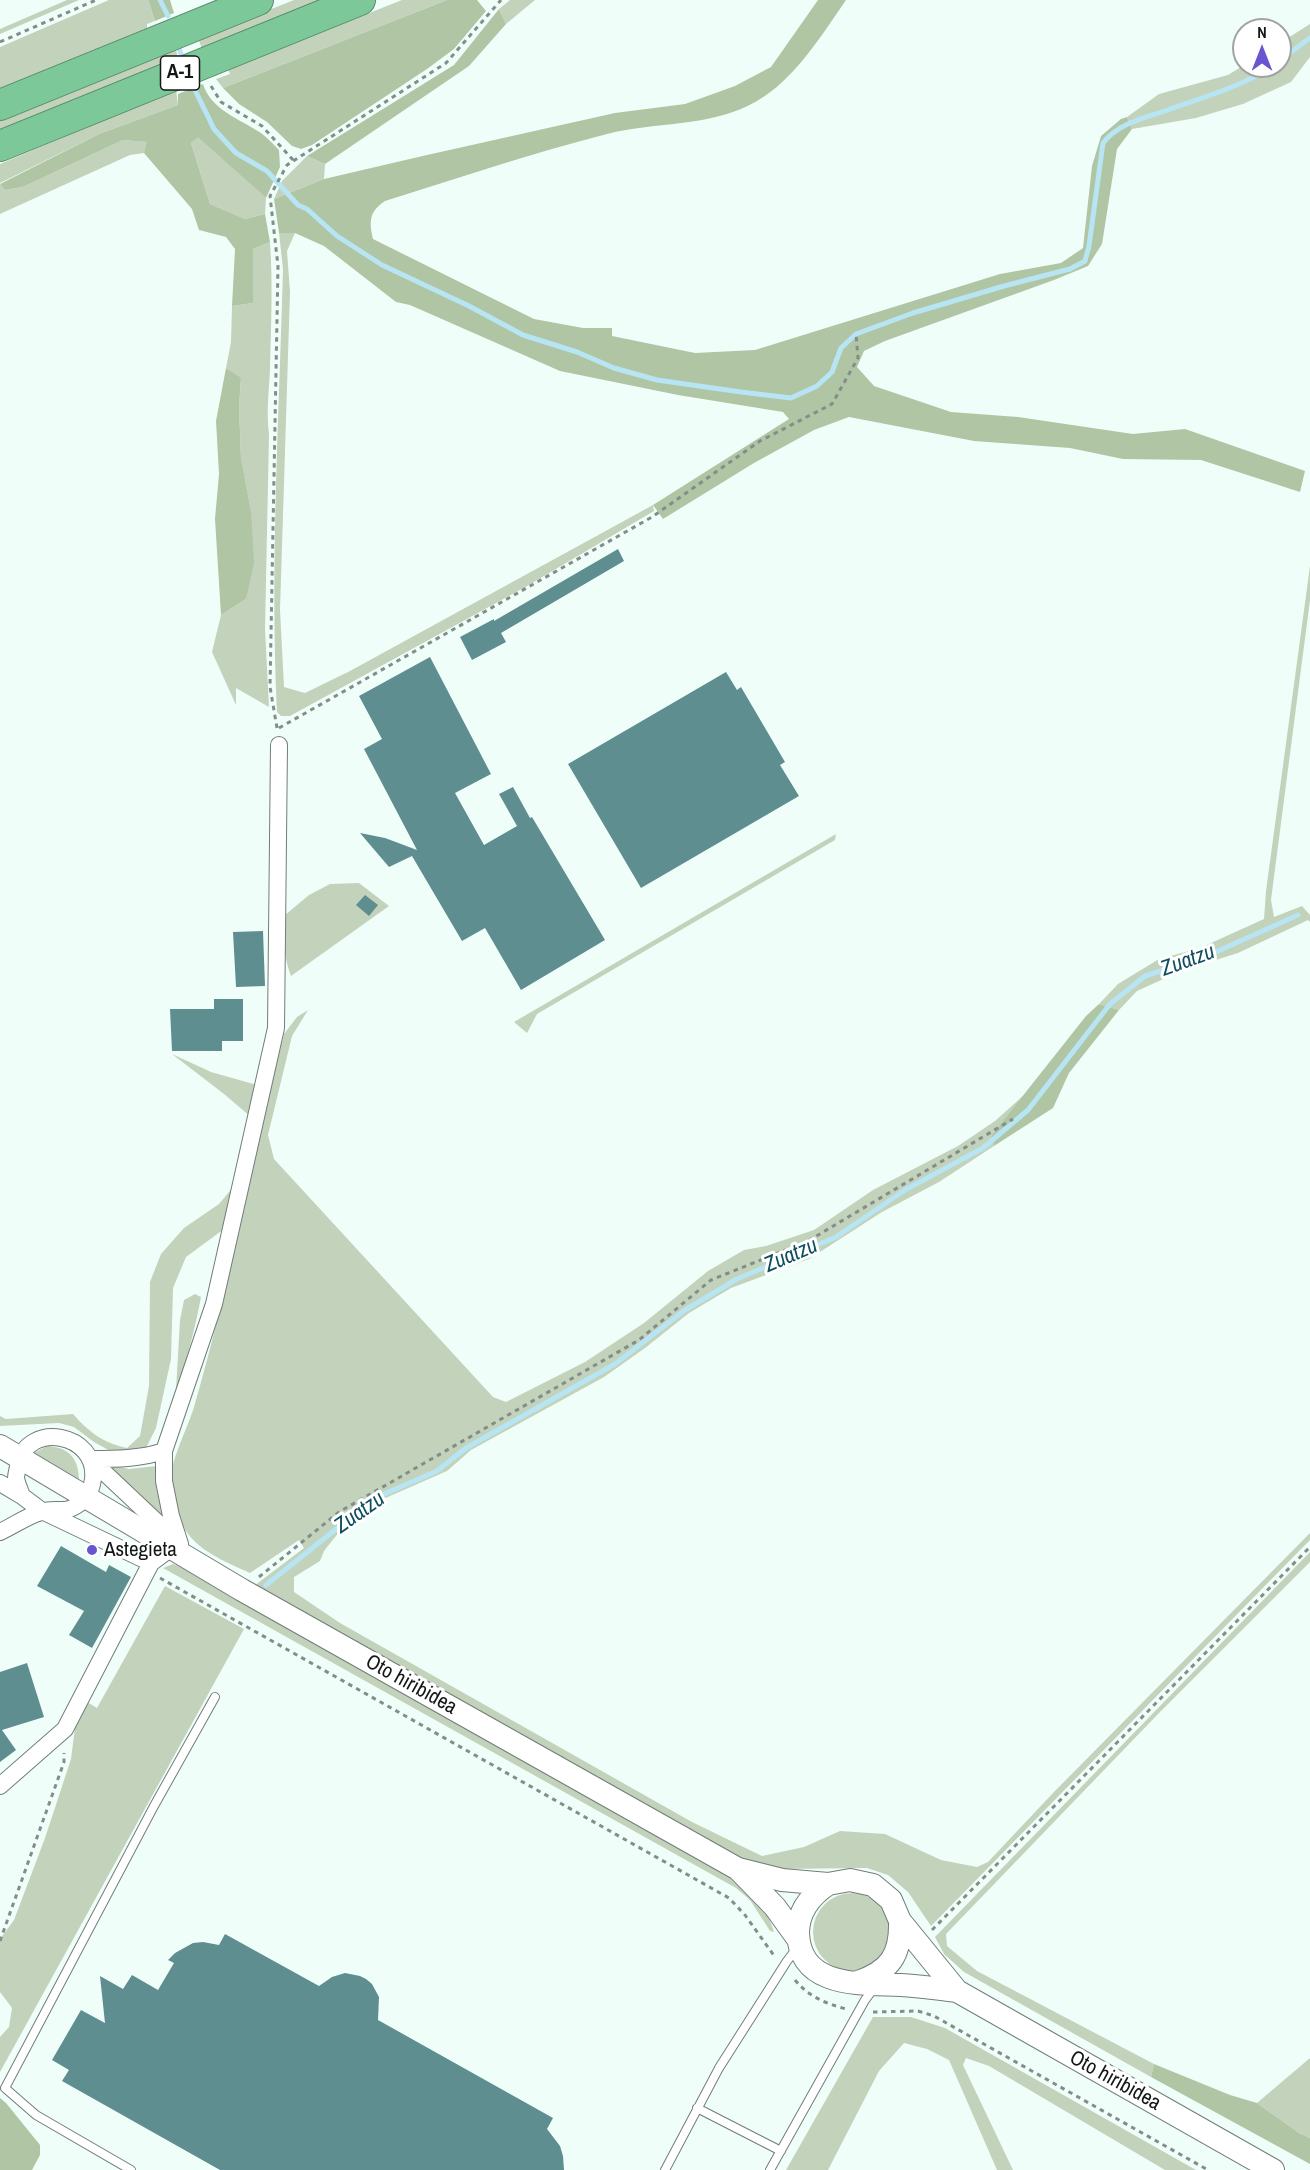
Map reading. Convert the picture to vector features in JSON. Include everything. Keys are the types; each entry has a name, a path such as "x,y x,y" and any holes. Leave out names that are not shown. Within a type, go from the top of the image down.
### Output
{"highway":[{"name":"A-1","path":"0,105 258,0"},
{"name":"A-1","path":"0,146 360,0"}],"street":[{"path":"175,1546 164,1481 164,1451 214,1304 276,1028 278,737"},
{"path":"22,1496 16,1477 20,1458 31,1444 47,1437 64,1437 80,1445 90,1459 175,1546"},
{"name":"Oto hiribidea","path":"0,1446 85,1499 175,1546 203,1568 738,1869 782,1880 828,1884 850,1880 873,1885 891,1900 900,1921 957,1991 1273,2170"},
{"path":"90,1459 122,1459 148,1456 164,1451"},
{"path":"0,1532 42,1511 66,1512 85,1499 92,1486 94,1473 90,1459"},
{"path":"0,1483 42,1511 152,1563"},
{"path":"0,1786 64,1729 152,1563 175,1546"},
{"name":"Oto hiribidea","path":"738,1869 775,1907 816,1971 843,1982 913,1985 957,1991"},
{"path":"799,1943 798,1926 801,1913 807,1901 828,1884"},
{"path":"867,1983 887,1967 896,1953 901,1937 900,1921"}],"lane":[{"path":"131,2170 36,2115 5,2088 154,1806 215,1697"},
{"path":"665,2170 719,2068 799,1943"},
{"path":"770,2170 859,2010 867,1983"},
{"path":"697,2108 781,2151"}],"path":[{"path":"0,42 96,0"},
{"path":"501,0 446,63 287,165 270,196 278,266 270,687 278,737 652,517 760,441 832,404 858,358 856,334"},
{"path":"208,82 221,102 262,126 294,160"},
{"path":"242,1590 339,1512 639,1340 711,1280 808,1241 1013,1119"},
{"path":"918,1943 1310,1547"},
{"path":"152,1563 160,1579 729,1898 802,1988 822,2002 859,2010 918,2011 934,2016 1208,2170"},
{"path":"0,1941 63,1762 64,1729"}],"green space":[{"path":"67,0 79,0 0,34 0,29"},
{"path":"109,0 148,0 155,21 147,24 147,28 0,88 0,47"},
{"path":"148,0 170,0 174,13 155,21"},
{"path":"294,0 327,0 202,49 198,38"},
{"path":"402,0 447,0 223,88 216,79 230,74 228,69"},
{"path":"447,0 477,0 486,11 454,49 312,145 301,149 292,146 267,122 239,104 223,88"},
{"path":"510,0 535,0 506,24 499,9"},
{"path":"818,0 846,0 795,69 757,101 721,116 626,130 579,141 385,201 373,213 371,227 373,239 534,319 583,328 612,328 612,336 695,353 755,350 1000,274 1061,263 1083,248 1092,166 1101,136 1121,119 1127,117 1132,129 1117,149 1102,244 1088,266 885,341 864,351 857,367 874,386 951,412 1018,417 1133,434 1185,429 1305,471 1300,492 1201,460 1123,459 1070,448 974,441 849,417 814,430 754,463 663,519 653,505 789,419 783,412 678,395 560,371 410,305 396,302 324,246 295,233 279,233 274,199 324,179 615,113 685,104 735,86 771,67"},
{"path":"499,9 506,24 469,66 325,164 307,156 454,65"},
{"path":"1310,24 1310,57 1291,82 1243,104 1196,118 1132,129 1127,117 1159,94 1232,72 1232,78 1292,78 1292,35"},
{"path":"175,46 178,58 0,132 0,119"},
{"path":"203,84 212,101 261,133 279,150 280,167 266,198 198,137 191,143 210,204 245,219 265,214 270,242 253,249 253,303 232,306 235,249 226,237 199,230 192,209 144,153 147,142 123,140 23,187 5,190 0,184 99,134 178,105 178,94"},
{"path":"176,90 178,105 99,134 0,183 0,164"},
{"path":"198,136 266,198 265,214 245,219 210,204 191,143"},
{"path":"123,140 148,142 144,153 130,155 0,214 0,184 5,190 23,187"},
{"path":"307,156 325,164 324,179 274,199 282,181"},
{"path":"279,233 295,233 287,251 290,292 280,610 284,687 305,693 350,671 653,505 654,511 527,586 290,716 281,716 277,712 275,657 276,491 283,269"},
{"path":"270,242 272,306 265,629 269,707 236,688 236,705 212,652 221,615 246,599 251,511 241,459 239,407 241,379 226,368 231,342 232,306 253,303 253,249"},
{"path":"226,368 241,378 239,407 241,458 251,511 254,563 246,599 221,615 215,519 219,474 216,421"},
{"path":"1310,566 1310,600 1271,900 1274,917 1302,906 1310,915 1310,922 1308,920 1238,953 1181,971 1137,991 1119,1010 1099,1004 1118,984 1159,959 1200,948 1264,919"},
{"path":"836,834 835,840 537,1014 527,1033 514,1022"},
{"path":"359,883 389,906 291,976 284,945 285,915 309,895 330,884"},
{"path":"1099,1004 1119,1010 1069,1073 1053,1108 994,1146 991,1136 1086,1016"},
{"path":"308,1010 292,1036 268,1135 274,1159 493,1397 506,1402 585,1362 644,1323 708,1271 744,1250 766,1246 814,1230 873,1190 958,1146 995,1121 1024,1095 991,1136 994,1146 939,1182 882,1212 809,1259 731,1288 689,1313 604,1377 471,1450 447,1471 374,1503 339,1532 324,1551 320,1561 294,1577 294,1592 340,1623 692,1822 762,1856 804,1847 840,1831 885,1834 941,1860 977,1867 988,1862 1053,1793 1310,1533 1310,1540 931,1926 908,1892 888,1875 867,1868 779,1869 745,1862 254,1586 304,1548 299,1540 250,1573 209,1553 190,1536 182,1525 171,1494 171,1473 207,1361 284,1034 297,1017"},
{"path":"172,1054 211,1072 257,1085 251,1117 224,1094"},
{"path":"234,1186 224,1229 186,1257 173,1288 171,1359 156,1428 146,1448 112,1452 74,1427 59,1423 0,1426 0,1416 6,1419 73,1414 97,1436 118,1446 127,1448 140,1436 149,1386 150,1282 161,1254 184,1228 219,1204"},
{"path":"195,1294 201,1297 199,1309 176,1390 180,1320 184,1300"},
{"path":"47,1446 67,1452 75,1460 79,1480 34,1453"},
{"path":"107,1464 129,1469 157,1466 156,1487 163,1516 161,1517"},
{"path":"1310,1552 1310,1562 1159,1713 946,1934 947,1946 977,1971 1154,2064 1151,2077 964,1972 944,1954 935,1937"},
{"path":"173,1564 729,1875 762,1907 774,1932 770,1931 750,1900 736,1888 163,1568"},
{"path":"165,1586 244,1629 0,2072 0,2037 9,2027 12,2008 0,1992 0,1939 14,1920 45,1838 71,1759 76,1720 87,1702 97,1708"},
{"path":"852,1893 867,1896 879,1905 888,1917 891,1932 888,1947 879,1959 867,1968 852,1971 837,1968 825,1959 816,1947 813,1932 816,1917 825,1905 837,1896"},
{"path":"873,2017 911,2017 945,2028 1196,2170 1165,2170 989,2066 966,2058 963,2065 1013,2170 997,2170 949,2060 927,2049 904,2043 879,2071 828,2170 786,2170"},
{"path":"1310,2058 1310,2138 1299,2133 1257,2103"},
{"path":"1154,2064 1230,2095 1257,2103 1299,2133 1310,2138 1310,2164 1151,2077"},
{"path":"0,2098 40,2145 40,2155 32,2170 0,2170"}],"building":[{"path":"618,549 624,561 501,633 506,642 472,660 460,637 494,619 494,621"},
{"path":"430,657 491,774 455,793 484,845 517,826 499,794 513,787 605,940 521,990 485,928 462,941 412,856 389,867 360,833 385,838 417,850 364,749 382,739 359,696"},
{"path":"726,672 737,690 741,687 785,762 780,765 799,796 641,888 568,764"},
{"path":"365,895 378,905 369,916 356,905"},
{"path":"263,931 265,986 236,987 233,932"},
{"path":"214,999 243,999 243,1041 222,1041 222,1051 172,1051 170,1009 214,1009"},
{"path":"61,1546 106,1572 109,1565 131,1577 92,1648 69,1635 84,1611 37,1586"},
{"path":"27,1663 44,1717 2,1730 16,1750 0,1762 0,1672"},
{"path":"225,1934 319,1986 332,1977 345,1973 366,1979 372,1984 379,1997 378,2020 553,2118 547,2129 560,2146 564,2170 220,2170 62,2081 69,2070 52,2060 81,2010 105,2023 100,1976 123,1989 132,1975 158,1990 174,1963 168,1960 175,1953 193,1943 219,1945"}],"waterway":[{"path":"160,0 168,16"},
{"path":"1292,51 1310,38"},
{"path":"178,45 182,57"},
{"path":"194,88 214,129 236,153 267,171 298,205 307,209 337,236 382,265 469,306 523,335 577,352 614,368 657,380 791,398 817,386 832,372 841,348 856,334 913,313 1070,269 1085,261 1103,143 1109,136 1133,122 1235,86 1251,78"},
{"name":"Zuatzu","path":"266,1585 375,1498 437,1471 466,1448 615,1364 685,1310 737,1279 836,1237 905,1190 983,1148 1028,1110 1110,1004 1145,976 1207,956 1298,915"}],"place":[{"name":"Astegieta","path":"92,1550"}]}
